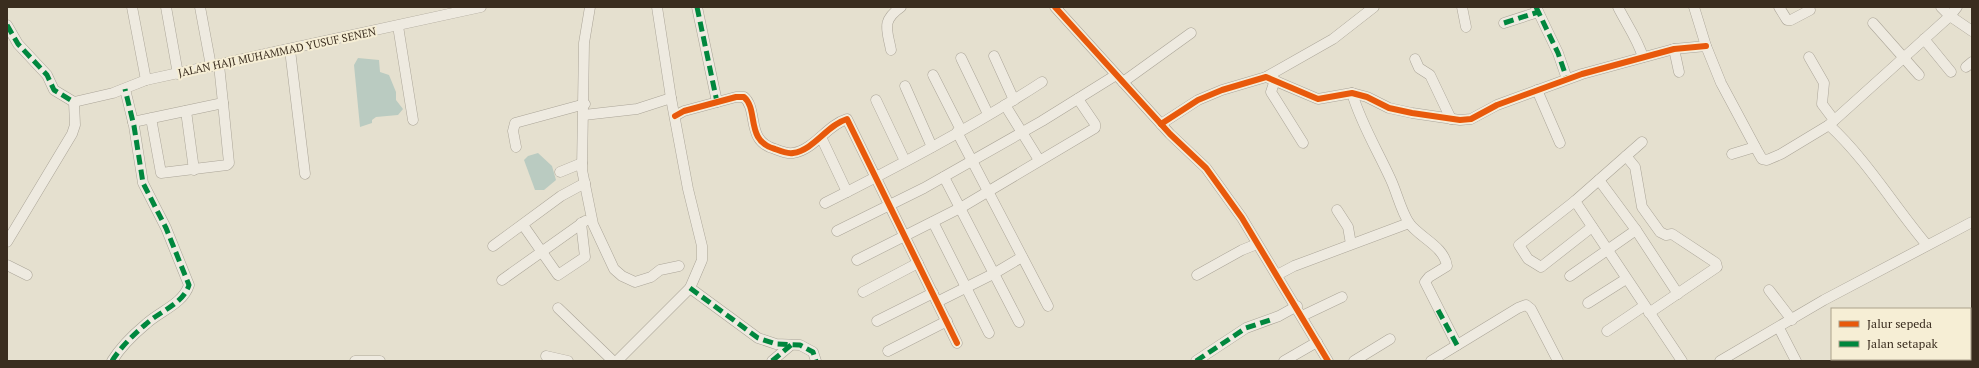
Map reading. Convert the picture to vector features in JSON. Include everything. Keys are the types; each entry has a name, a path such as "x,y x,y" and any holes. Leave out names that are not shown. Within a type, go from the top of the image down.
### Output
{"street":[{"path":"132,7 146,80"},
{"path":"166,7 178,74"},
{"path":"151,118 161,173 194,170 227,165 230,163 223,103 200,7"},
{"name":"JALAN HAJI MUHAMMAD YUSUF SENEN","path":"74,102 125,89 146,80 398,26 465,9 481,7"},
{"path":"590,7 584,43 582,163 592,224 614,269 622,276 635,282 651,277 660,270 679,266"},
{"path":"558,308 618,360 690,288 702,262 703,257 671,98 657,7"},
{"path":"698,7 717,102"},
{"path":"891,50 887,20 890,14 901,7"},
{"path":"1055,7 1161,124 1206,168 1231,201 1297,306 1328,361"},
{"path":"1161,124 1198,100 1222,90 1270,78 1333,39 1374,7"},
{"path":"1462,7 1466,27"},
{"path":"1618,7 1630,32 1638,40 1643,57"},
{"path":"1694,7 1706,46 1721,83 1762,159 1768,160 1781,154 1831,123 1950,16 1957,7"},
{"path":"1779,7 1787,20 1791,20 1810,10"},
{"path":"1941,7 1950,16 1972,31"},
{"path":"1504,23 1537,9 1558,53 1567,79"},
{"path":"1874,23 1902,58 1919,75"},
{"path":"7,25 18,44 47,75 54,90 74,102 75,125 72,134 7,242"},
{"path":"398,26 413,120"},
{"path":"837,231 944,177 1022,133 1078,99 1120,78 1191,33"},
{"path":"1924,39 1951,72"},
{"path":"1270,78 1318,99 1352,93 1367,97 1389,108 1451,119 1471,119 1497,106 1567,79 1674,49 1706,46"},
{"path":"1674,49 1680,72"},
{"path":"290,50 304,174"},
{"path":"994,56 1022,133 1039,160"},
{"path":"1809,56 1824,84 1822,104 1831,123 1863,161 1927,245"},
{"path":"961,58 988,114"},
{"path":"1415,59 1419,68 1430,76 1451,119"},
{"path":"933,74 972,161 990,192 1048,306"},
{"path":"1270,78 1271,92 1303,142"},
{"path":"825,203 932,147 1042,82"},
{"path":"905,86 932,147"},
{"path":"112,361 144,325 159,313 176,303 187,291 189,285 166,228 143,183 133,122 125,89"},
{"path":"1537,90 1560,143"},
{"path":"1352,93 1357,111 1391,180 1409,223 1438,249 1446,264 1445,268 1429,277 1425,282 1457,345"},
{"path":"675,116 684,111 736,97 746,99 754,130 761,142 772,149 792,153 821,137 847,119 957,343"},
{"path":"584,115 637,109 671,98"},
{"path":"857,260 904,234 934,222 990,192 1039,160 1095,128 1095,124 1078,99"},
{"path":"876,100 905,161"},
{"path":"133,122 223,103"},
{"path":"516,147 513,131 515,123 584,104"},
{"path":"186,111 194,170"},
{"path":"821,137 847,192"},
{"path":"1592,227 1541,267 1528,259 1519,245 1575,201 1642,142"},
{"path":"1732,154 1755,147"},
{"path":"1607,331 1678,294 1718,267 1716,263 1672,234 1666,235 1660,232 1642,207 1635,167 1626,156"},
{"path":"560,172 582,163"},
{"path":"944,177 962,207 1019,322"},
{"path":"1599,180 1636,230 1678,294"},
{"path":"493,246 561,196 585,183"},
{"path":"1575,201 1682,361"},
{"path":"1337,210 1348,227 1351,244"},
{"path":"502,280 591,216"},
{"path":"934,222 989,333"},
{"path":"1726,360 1824,300 1972,222"},
{"path":"1277,275 1294,266 1409,223"},
{"path":"523,225 558,275 585,257 581,224"},
{"path":"1570,276 1636,230"},
{"path":"1197,275 1242,250 1257,244"},
{"path":"937,302 967,288 1022,257"},
{"path":"863,292 918,263"},
{"path":"7,265 27,275"},
{"path":"1588,303 1626,279"},
{"path":"690,288 758,338 771,343 800,345 813,352 816,361"},
{"path":"1769,290 1792,320"},
{"path":"877,321 933,293"},
{"path":"1302,316 1342,297"},
{"path":"1431,361 1518,308 1526,305 1531,309 1558,361"},
{"path":"1196,361 1246,328 1279,316 1297,306"},
{"path":"888,351 947,321"},
{"path":"1779,328 1796,361"},
{"path":"1354,361 1390,339"},
{"path":"1284,360 1317,342"},
{"path":"772,361 791,345"},
{"path":"546,356 568,361"},
{"path":"355,361 380,361"}],"shaded area":[{"path":"358,58 379,60 380,72 389,75 396,92 396,100 403,109 398,115 376,117 372,120 372,123 360,127 354,65"},
{"path":"538,153 552,166 556,180 544,190 535,190 524,160 528,156"}],"marked path":[{"path":"697,7 717,102"},
{"path":"1536,7 1558,53 1567,79"},
{"path":"1504,23 1538,12"},
{"path":"7,25 18,44 47,75 54,90 74,102"},
{"path":"112,361 123,346 137,332 182,297 189,285 166,228 143,183 134,126 125,89"},
{"path":"690,288 758,338 776,344 800,345 813,352 816,361"},
{"path":"1438,310 1457,345"},
{"path":"1196,361 1246,328 1270,320"},
{"path":"772,361 791,345"}],"cycle path":[{"path":"1055,7 1170,134 1206,168 1242,218 1328,361"},
{"path":"1161,124 1198,100 1222,90 1266,77 1318,99 1352,93 1367,97 1389,108 1460,120 1471,119 1497,105 1582,74 1674,49 1706,46"},
{"path":"675,116 684,111 736,97 744,97 751,109 756,132 760,139 766,145 786,153 801,151 814,143 833,126 847,119 957,343"}]}
